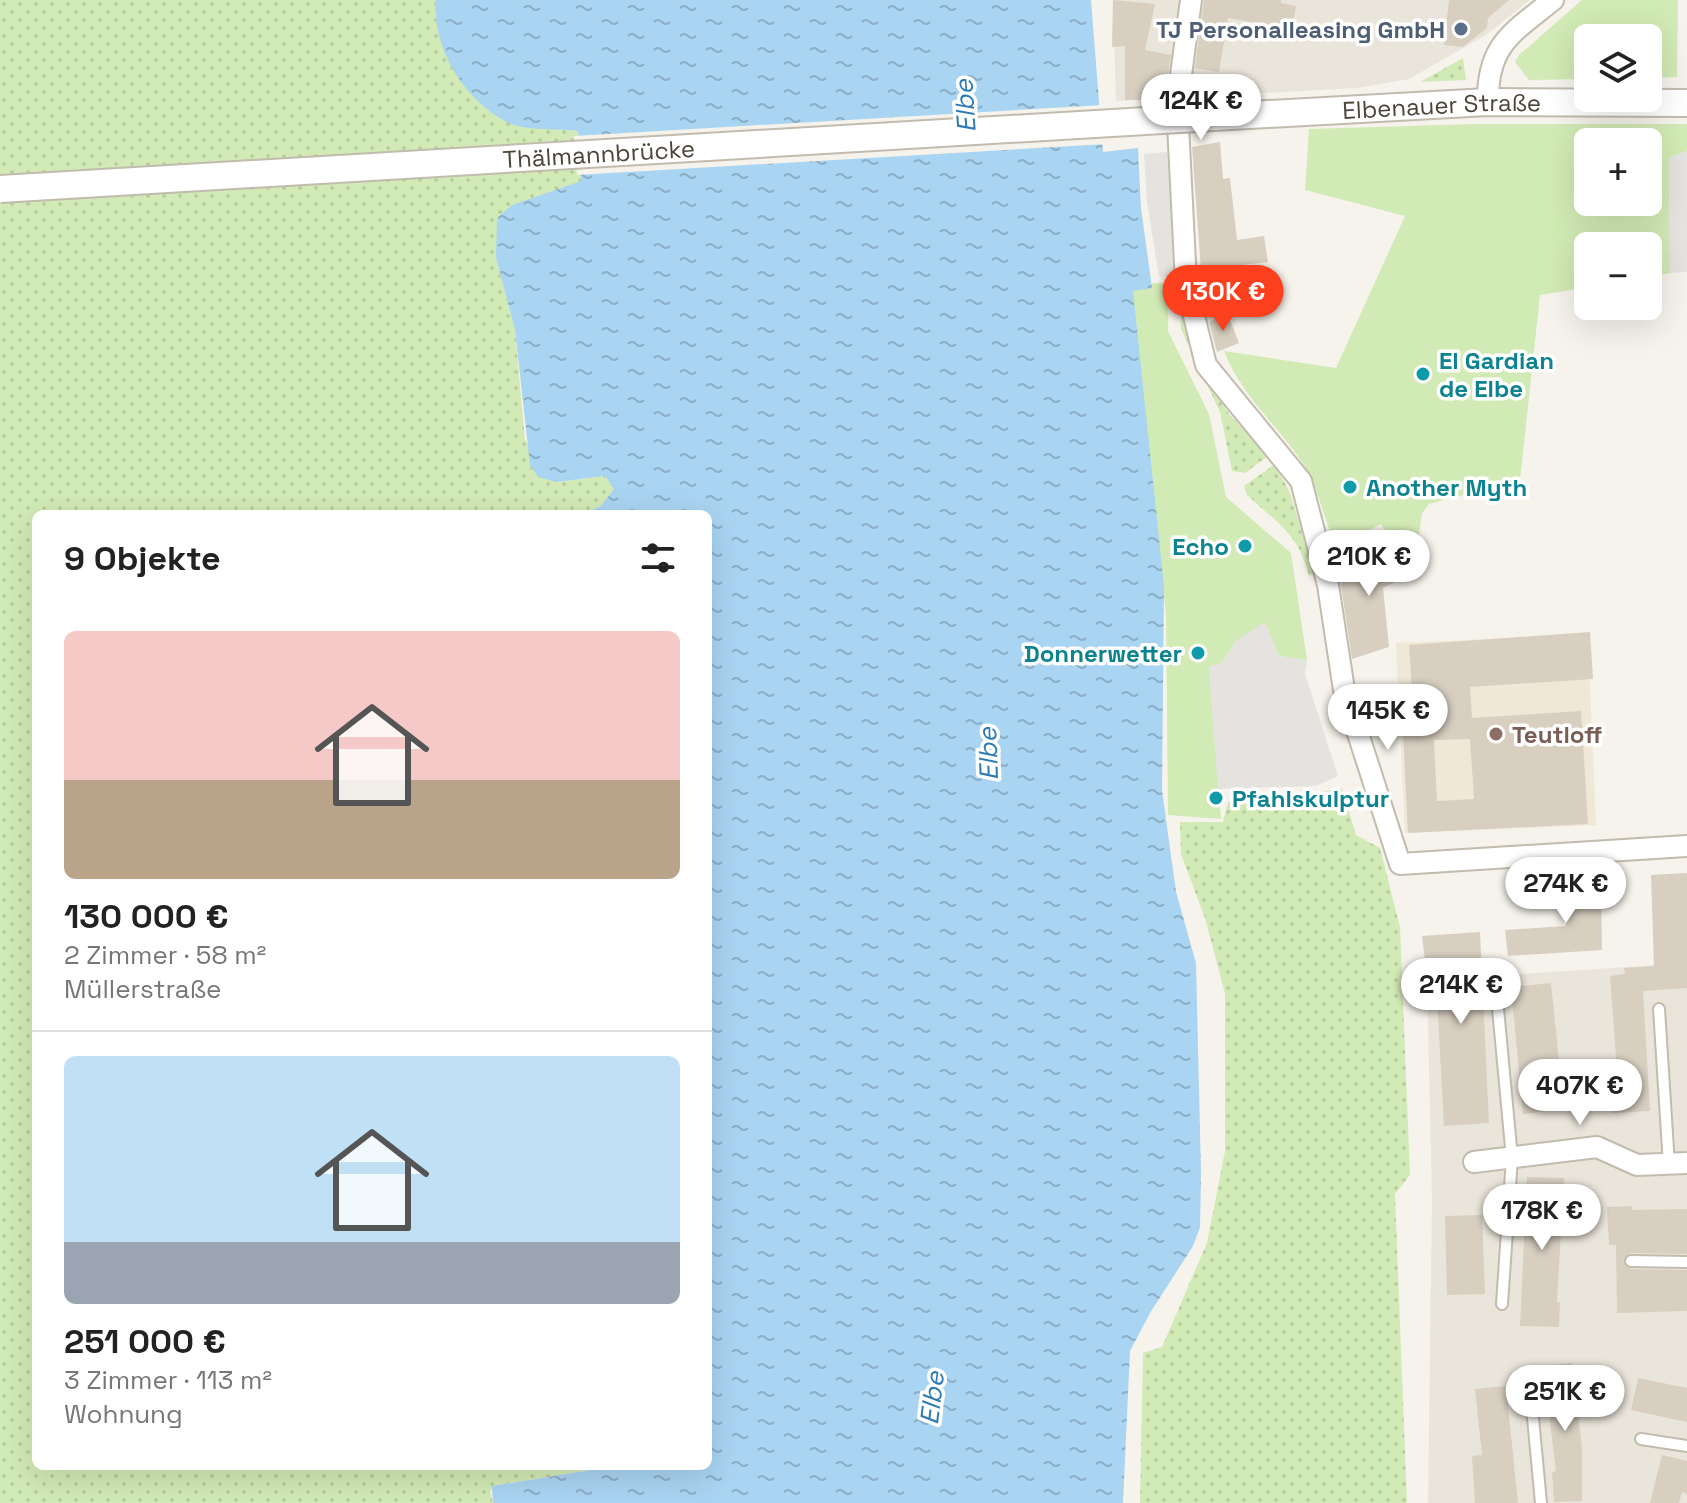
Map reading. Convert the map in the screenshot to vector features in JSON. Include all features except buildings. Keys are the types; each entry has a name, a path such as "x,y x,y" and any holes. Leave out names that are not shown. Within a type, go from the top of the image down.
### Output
{"street":[{"path":"1191,0 1177,105 1186,283 1206,365 1301,481 1328,585 1344,690 1400,864 1687,846"},
{"path":"1488,102 1488,76 1504,40 1553,0"},
{"name":"Elbenauer Straße","path":"1196,118 1488,102 1687,103"},
{"name":"Thälmannbrücke","path":"0,189 1196,118"},
{"path":"1474,1162 1597,1147 1637,1165 1678,1164"}],"lane":[{"path":"1497,998 1512,1158 1502,1304"},
{"path":"1659,1009 1678,1164"},
{"path":"1631,1261 1687,1262"},
{"path":"1531,1397 1541,1503"},
{"path":"1641,1439 1687,1446"}],"shaded area":[{"path":"1113,0 1530,0 1486,35 1409,79 1357,88 1116,101"},
{"path":"1687,151 1687,272 1670,273 1669,158"},
{"path":"1167,152 1177,276 1159,277 1147,202 1144,154"},
{"path":"1265,622 1279,656 1307,660 1305,674 1338,776 1316,786 1218,789 1209,667 1221,663 1238,639"},
{"name":"Teutloff","path":"1588,635 1596,825 1405,833 1396,643"},
{"path":"1687,963 1687,1503 1428,1503 1432,1199 1427,980"}],"green space":[{"path":"0,0 436,0 445,26 491,107 513,123 578,131 581,181 496,258 515,330 525,440 556,482 605,476 615,489 601,506 592,510 32,510 32,1470 591,1470 493,1486 490,1492 493,1503 0,1503"},
{"path":"1582,0 1678,0 1677,77 1662,78 1662,24 1574,24 1574,79 1529,80 1515,62 1519,55"},
{"path":"1463,58 1466,80 1420,82"},
{"path":"1475,124 1687,124 1687,151 1669,158 1670,273 1662,274 1662,232 1574,232 1574,289 1540,295 1520,480 1429,504 1422,513 1414,569 1398,534 1389,537 1381,524 1356,537 1350,530 1332,537 1307,470 1249,395 1224,351 1336,368 1405,216 1305,190 1309,129"},
{"path":"1169,283 1168,331 1209,414 1226,497 1291,553 1307,660 1291,660 1238,639 1221,664 1209,667 1221,819 1168,815 1166,614 1127,284"},
{"path":"1181,290 1214,391 1229,414 1268,456 1245,473 1232,471 1220,412 1181,329"},
{"path":"1275,464 1290,493 1315,573 1309,576 1293,539 1247,495 1244,486"},
{"path":"1342,788 1356,835 1380,848 1400,927 1410,1175 1395,1194 1407,1503 1140,1503 1143,1353 1162,1347 1207,1243 1225,1151 1225,993 1205,918 1181,854 1180,822 1223,822 1228,802 1267,802"}],"water":[{"name":"Elbe","path":"436,0 1091,0 1103,152 1138,148 1141,208 1152,288 1133,291 1164,586 1162,790 1176,892 1196,963 1201,1173 1200,1227 1193,1246 1150,1313 1130,1351 1123,1503 493,1503 492,1486 590,1470 712,1470 712,510 592,510 601,506 614,489 605,476 556,482 538,477 530,465 515,330 496,258 497,218 512,205 581,181 578,131 513,124 490,111 453,70 439,36"}],"pier":[{"path":"1103,105 1107,144 577,175 574,136"}],"place":[{"name":"TJ Personalleasing GmbH","path":"1461,29"},
{"name":"El Gardian de Elbe","path":"1423,374"},
{"name":"Another Myth","path":"1350,487"},
{"name":"Echo","path":"1245,546"},
{"name":"Donnerwetter","path":"1198,653"},
{"name":"Teutloff","path":"1496,734"},
{"name":"Pfahlskulptur","path":"1216,798"}]}
